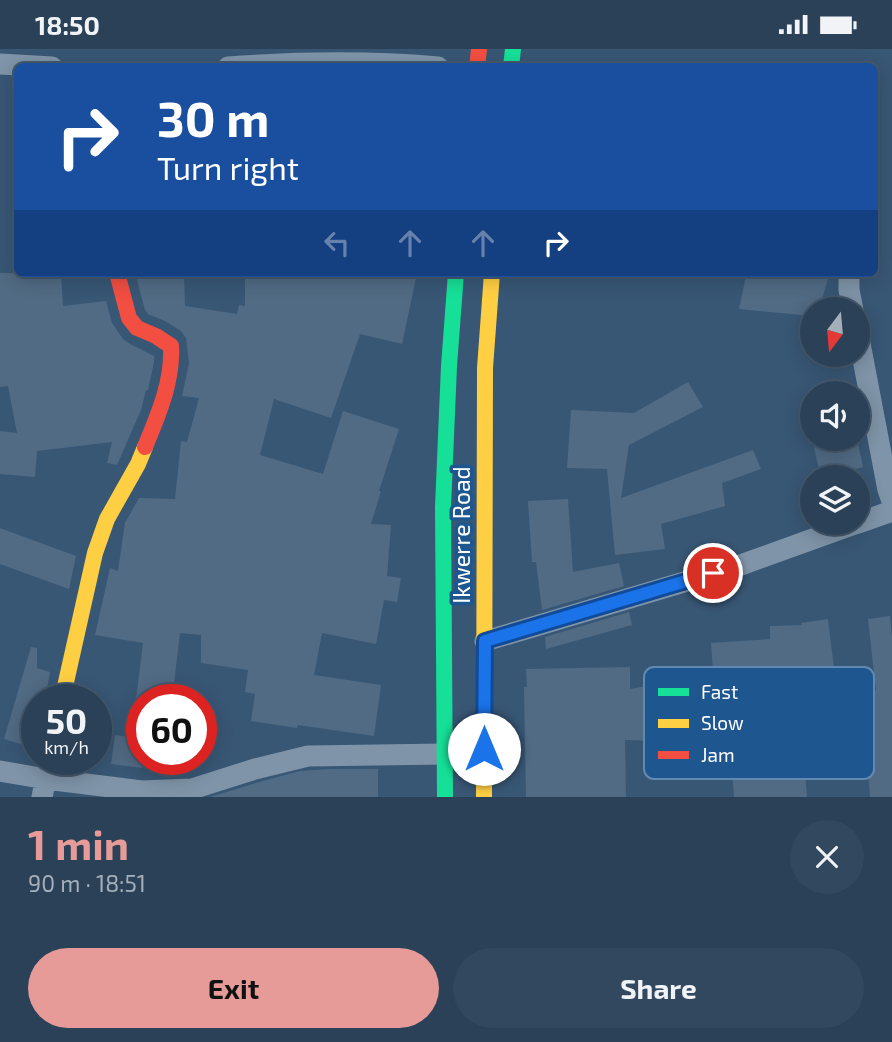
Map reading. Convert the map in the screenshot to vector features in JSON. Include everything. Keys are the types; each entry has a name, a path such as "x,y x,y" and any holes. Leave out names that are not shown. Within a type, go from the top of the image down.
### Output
{"main road":[{"path":"66,684 95,554 107,519 138,464 163,403 172,364 171,346 136,328 129,318 118,277"},
{"path":"445,797 443,507 456,277"},
{"name":"Ikwerre Road","path":"484,797 485,367 492,277"}],"street":[{"path":"849,277 850,297"},
{"path":"864,367 892,501"},
{"path":"870,519 892,511"},
{"path":"485,641 738,566 824,535"},
{"path":"0,771 142,791 192,789 308,755 445,754"}],"building":[{"path":"0,273 14,273 14,277 61,277 63,306 106,301 112,323 123,339 154,356 148,390 117,465 107,463 112,442 37,451 35,477 0,474 0,431 17,433 8,386 0,387"},
{"path":"136,277 184,277 185,306 237,314 239,305 245,306 245,277 416,277 402,344 360,334 331,418 274,399 260,455 323,474 343,411 399,429 371,524 391,525 387,576 401,578 397,602 384,600 376,644 322,633 314,675 381,685 374,736 251,721 255,694 245,692 248,670 201,663 201,635 180,633 174,684 138,684 143,643 95,635 110,568 118,571 125,523 139,498 175,499 181,441 187,442 199,398 182,396 189,363 186,338 181,331 148,314"},
{"path":"746,277 828,277 823,297 800,297 800,315 739,309"},
{"path":"688,382 703,407 629,445 621,498 753,450 761,469 722,483 725,506 661,524 665,549 615,555 607,469 567,468 571,410 634,413"},
{"path":"815,451 860,451 863,465 818,465"},
{"path":"568,499 573,572 619,563 624,586 542,610 536,562 532,562 528,501"},
{"path":"0,528 76,556 69,589 0,564"},
{"path":"629,612 632,625 546,649 545,637"},
{"path":"890,616 892,797 870,797 869,779 874,779 876,691 868,619"},
{"path":"828,619 834,667 713,667 711,643 770,639 770,626 802,625 801,623"},
{"path":"31,647 37,648 37,668 50,672 48,684 21,684 21,744 4,739"},
{"path":"630,667 630,689 644,686 644,740 625,740 626,797 526,797 526,669"},
{"path":"115,735 126,737 126,766 112,764"},
{"path":"378,769 378,797 210,797 300,771"},
{"path":"733,779 805,779 807,797 734,797"}],"traffic: fast":[{"path":"511,63 513,49"},
{"path":"445,797 443,507 456,277"}],"traffic: slow":[{"path":"484,797 485,368 492,277"},
{"path":"66,684 95,553 107,519 145,447"}],"traffic: jam":[{"path":"477,63 479,49"},
{"path":"118,277 129,318 137,328 171,346 167,385 145,447"}],"route":[{"path":"484,749 485,641 713,573"}]}
